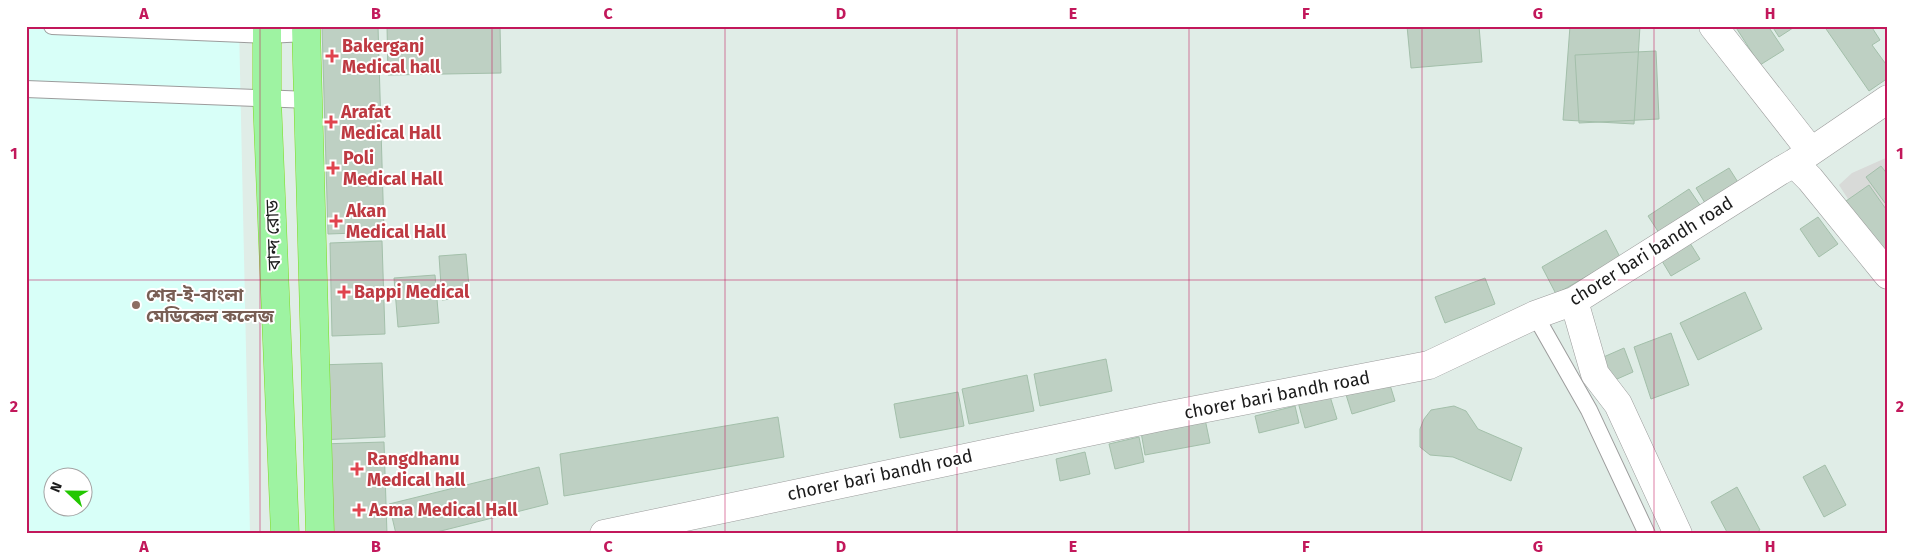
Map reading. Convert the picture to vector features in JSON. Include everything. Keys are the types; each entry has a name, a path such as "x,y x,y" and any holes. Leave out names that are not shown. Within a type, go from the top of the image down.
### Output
{"highway":[{"path":"306,30 320,534"},
{"name":"বান্দ রোড","path":"267,31 285,534"}],"street":[{"path":"1713,26 1802,157 1810,179 1888,275"},
{"name":"chorer bari bandh road","path":"604,534 1160,417 1429,366 1535,315 1574,301 1802,157 1888,99"},
{"path":"1574,301 1595,374 1618,404 1678,534"}],"lane":[{"path":"52,26 267,31 306,30"},
{"path":"26,89 309,100"},
{"path":"1535,315 1589,410 1647,534"}],"shaded area":[{"name":"শের-ই-বাংলা মেডিকেল কলেজ","path":"26,26 239,26 250,534 26,534"},
{"path":"1888,157 1888,261 1839,185 1852,173"}],"building":[{"path":"322,26 378,26 384,232 328,234"},
{"path":"387,26 500,26 501,73 388,75"},
{"path":"1407,26 1479,26 1482,62 1411,68"},
{"path":"1570,26 1640,26 1634,124 1563,120"},
{"path":"1735,26 1768,26 1784,50 1760,65"},
{"path":"1772,26 1796,26 1779,37"},
{"path":"1824,26 1871,26 1880,40 1872,45 1888,67 1888,78 1869,91"},
{"path":"1656,51 1659,119 1579,123 1575,55"},
{"path":"1881,166 1888,175 1888,207 1866,177"},
{"path":"1729,168 1741,187 1708,208 1696,188"},
{"path":"1869,185 1888,212 1888,249 1882,253 1846,201"},
{"path":"1689,189 1702,208 1661,236 1648,216"},
{"path":"1818,217 1838,244 1819,257 1800,229"},
{"path":"1606,230 1620,257 1556,294 1542,267"},
{"path":"382,241 385,334 332,336 330,243"},
{"path":"1690,243 1700,259 1671,276 1662,261"},
{"path":"466,254 470,297 442,300 439,256"},
{"path":"435,275 439,323 398,327 394,278"},
{"path":"1485,278 1495,304 1445,323 1435,297"},
{"path":"1745,292 1762,329 1698,360 1680,323"},
{"path":"1671,333 1689,385 1651,399 1634,347"},
{"path":"1624,348 1633,372 1608,383 1599,359"},
{"path":"1106,359 1112,391 1040,406 1034,374"},
{"path":"382,363 385,437 319,440 317,365"},
{"path":"1386,372 1395,401 1352,414 1343,385"},
{"path":"1027,375 1034,411 969,424 962,389"},
{"path":"958,392 964,426 900,438 894,404"},
{"path":"1329,393 1337,419 1305,428 1298,402"},
{"path":"1295,406 1299,423 1259,433 1255,416"},
{"path":"1454,406 1466,411 1478,429 1522,448 1511,481 1453,457 1430,455 1420,447 1420,429 1424,419 1431,410"},
{"path":"778,417 784,457 564,496 560,454"},
{"path":"1205,419 1210,443 1145,455 1141,432"},
{"path":"1139,437 1144,462 1115,469 1109,444"},
{"path":"384,442 387,534 324,534 321,444"},
{"path":"1085,452 1090,474 1060,481 1056,459"},
{"path":"1825,465 1846,505 1824,517 1803,477"},
{"path":"539,467 548,504 429,534 396,534 389,504"},
{"path":"1737,487 1760,530 1754,534 1728,534 1711,502"}],"place":[{"name":"Bakerganj Medical hall","path":"332,56"},
{"name":"Arafat Medical Hall","path":"331,122"},
{"name":"Poli Medical Hall","path":"333,168"},
{"name":"Akan Medical Hall","path":"336,221"},
{"name":"Bappi Medical","path":"344,292"},
{"name":"শের-ই-বাংলা মেডিকেল কলেজ","path":"136,305"},
{"name":"Rangdhanu Medical hall","path":"357,469"},
{"name":"Asma Medical Hall","path":"359,510"}]}
